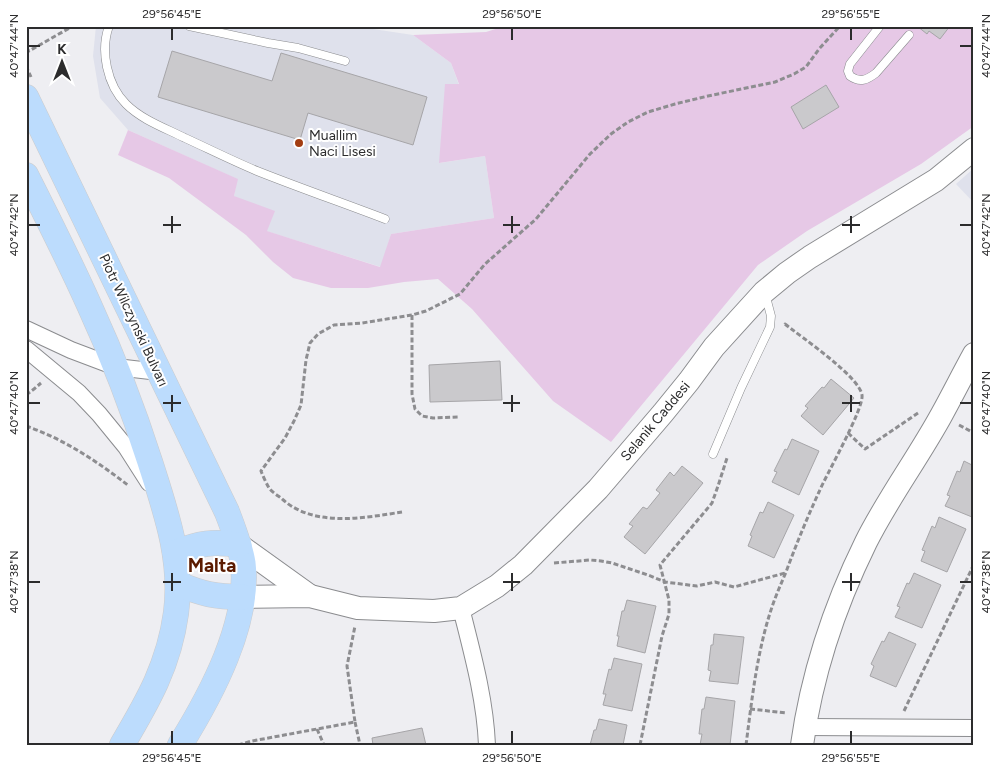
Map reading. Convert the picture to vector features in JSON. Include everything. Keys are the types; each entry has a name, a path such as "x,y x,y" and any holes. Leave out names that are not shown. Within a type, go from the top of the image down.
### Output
{"main road":[{"name":"Piotr Wilczynski Bulvarı","path":"26,97 227,512 239,545 244,579 238,619 216,678 180,745"},
{"name":"Selanik Caddesi","path":"242,597 310,596 358,608 434,611 461,608 497,586 523,565 598,489 689,381 714,347 764,292 810,257 936,180 974,149"},
{"path":"26,174 90,307 116,368 164,504 176,553 178,584 176,613 171,641 158,679 122,745"},
{"path":"805,729 822,650 846,586 883,511 942,415 974,354"},
{"path":"176,553 192,546 207,543 222,542 239,545"},
{"name":"Selanik Caddesi","path":"239,545 310,596"},
{"path":"178,584 206,594 221,597 242,597"}],"street":[{"path":"26,329 116,368 159,372"},
{"path":"26,349 79,393 99,414 126,447 164,504"},
{"path":"461,608 478,677 487,733 487,745"},
{"path":"805,729 974,728"}],"lane":[{"path":"110,26 106,41 107,65 110,78 114,88 124,102 134,111 201,146 256,171 385,219"},
{"path":"189,26 298,48 345,60"},
{"path":"880,26 850,64 848,71 850,76 856,80 862,81 876,73 909,35"},
{"path":"712,454 770,327 771,316 764,292"}],"path":[{"path":"26,48 29,50 73,26"},
{"path":"402,512 346,519 314,515 287,504 270,489 261,471 285,438 294,421 301,404 310,343 318,334 334,325 362,323 412,315 460,294 485,264 536,219 590,154 611,134 628,122 648,112 675,104 775,82 794,74 806,67 840,26"},
{"path":"412,315 412,394 415,409 422,416 432,418 458,417"},
{"path":"746,745 750,709 762,644 772,608 805,523 825,478 848,434 862,399 860,390 848,375 816,348 785,324 781,332"},
{"path":"848,434 865,449 926,408 942,415"},
{"path":"26,426 76,450 131,487"},
{"path":"641,745 662,636 669,614 669,600 660,565 712,503 729,452"},
{"path":"523,565 590,560 600,561 612,563 665,582 697,586 715,582 734,587 785,573"},
{"path":"897,727 974,564"},
{"path":"358,608 347,666 360,745"},
{"path":"750,709 805,729"},
{"path":"238,745 355,722"},
{"path":"317,729 324,745"}],"shaded area":[{"name":"Muallim Naci Lisesi","path":"96,26 353,26 413,35 451,63 459,85 446,84 440,163 485,156 494,218 391,234 381,267 266,231 234,196 237,179 128,130 100,98 93,56"},
{"path":"505,26 974,26 974,126 921,164 807,231 758,265 611,442 553,401 472,309 438,279 368,288 331,288 293,278 273,262 246,235 169,178 118,155 128,130 238,179 234,196 275,211 267,231 380,267 391,234 494,218 485,156 439,163 445,84 459,84 451,63 413,35 486,32"},
{"path":"974,168 974,203 956,184"}],"building":[{"path":"917,26 950,26 940,39 929,31 927,34"},
{"path":"172,51 272,81 281,53 427,97 413,145 308,113 300,140 158,97"},
{"path":"826,85 839,107 803,129 791,107"},
{"path":"500,361 502,400 430,402 429,365"},
{"path":"831,379 854,398 823,435 801,416 808,408 805,406"},
{"path":"792,439 819,451 799,495 772,482 777,472 774,471"},
{"path":"964,461 974,466 974,513 972,517 945,506 950,496 947,495 957,471 960,472"},
{"path":"682,466 703,483 645,554 624,537 633,526 629,524 643,507 647,509 660,493 656,490 670,472 674,476"},
{"path":"768,502 794,515 774,558 748,546 752,536 750,535 760,512 763,513"},
{"path":"939,517 966,529 947,572 921,561 925,551 922,550 932,526 935,528"},
{"path":"914,573 941,585 922,628 895,617 900,607 897,606 907,583 909,584"},
{"path":"627,600 656,606 645,653 617,646 622,611 624,611"},
{"path":"889,632 916,644 896,687 870,676 874,666 871,664 882,641 884,642"},
{"path":"714,634 744,637 738,684 709,681 711,671 708,670"},
{"path":"614,658 642,664 632,711 603,705 606,694 603,694 609,669 611,670"},
{"path":"706,697 735,701 730,745 700,745 702,734 699,734 702,709 704,709"},
{"path":"599,719 627,725 623,745 590,745"},
{"path":"422,728 426,745 373,745 372,738"}],"place":[{"name":"Muallim Naci Lisesi","path":"299,143"}],"district":[{"name":"Malta","path":"212,565"}]}
